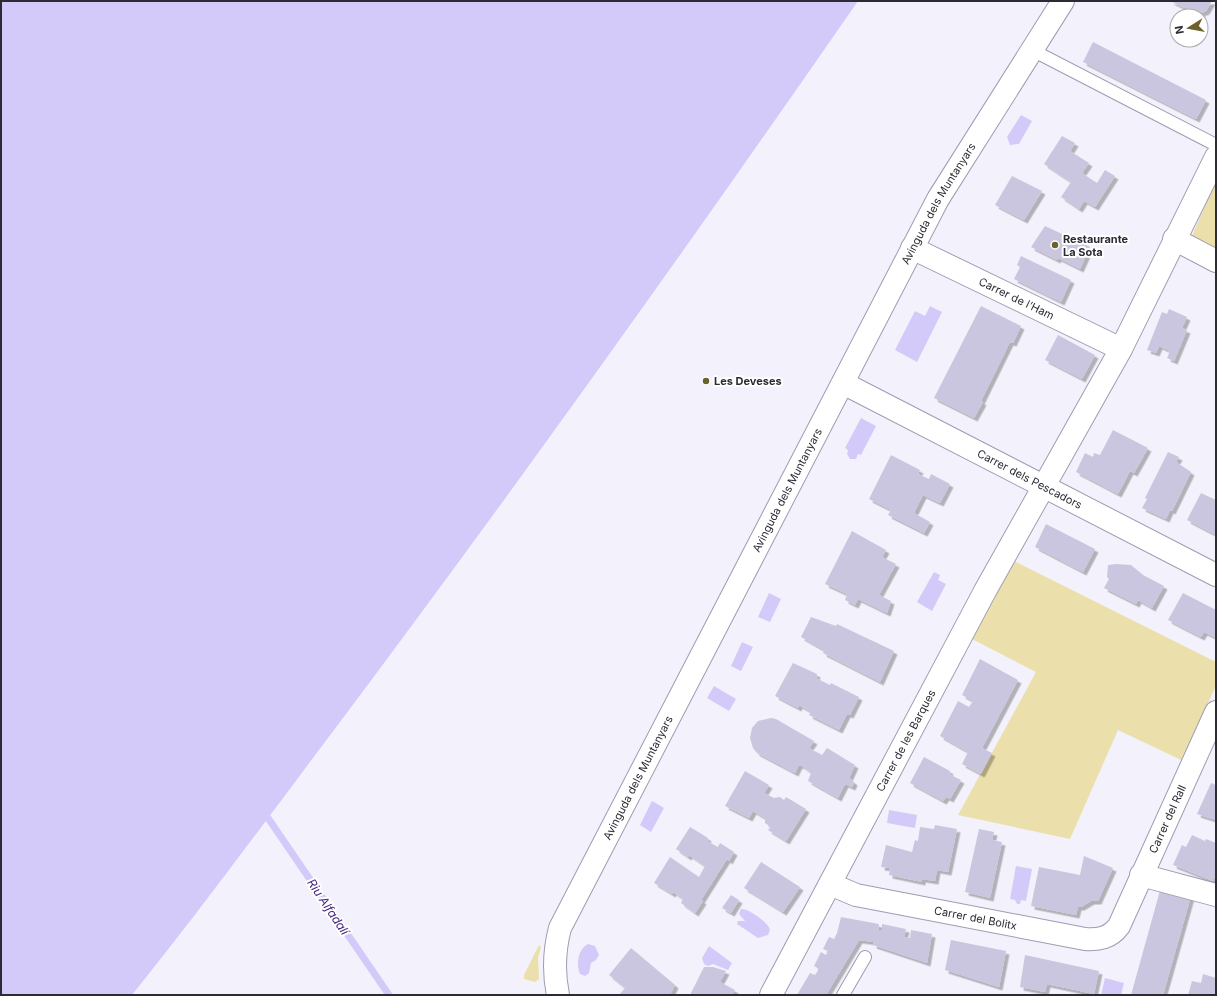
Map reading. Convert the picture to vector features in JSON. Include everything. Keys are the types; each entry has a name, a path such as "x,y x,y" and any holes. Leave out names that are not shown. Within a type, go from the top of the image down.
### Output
{"street":[{"name":"Avinguda dels Muntanyars","path":"558,995 554,965 554,951 560,928 938,199 1063,1"},
{"path":"1043,486 1121,350 1174,239 1216,157"},
{"path":"1174,239 1216,261"},
{"name":"Carrer de l’Ham","path":"912,248 1121,350"},
{"name":"Carrer dels Pescadors","path":"843,383 1216,575"},
{"name":"Carrer de les Barques","path":"771,995 985,591 1043,486"},
{"name":"Carrer del Rall","path":"1118,926 1216,712"},
{"path":"1141,875 1216,895"},
{"name":"Carrer del Bolitx","path":"830,884 856,895 1085,939 1100,940 1114,932 1118,926"}],"lane":[{"path":"1032,50 1216,145"},
{"path":"843,995 865,957"}],"shaded area":[{"path":"1,1 858,1 669,271 476,538 187,926 132,995 1,995"},
{"path":"1021,115 1032,121 1019,144 1010,145 1007,137"},
{"path":"1216,181 1216,249 1192,236"},
{"path":"930,306 942,312 917,362 895,350 915,311 925,316"},
{"path":"861,418 876,426 861,455 858,454 856,459 850,459 847,454 848,450 845,448"},
{"path":"1014,561 1216,662 1216,686 1181,760 1118,730 1070,839 958,815 1036,672 972,639"},
{"path":"934,572 940,575 938,580 946,584 932,611 917,602"},
{"path":"769,593 781,599 770,622 758,617"},
{"path":"742,642 753,647 741,671 731,666"},
{"path":"714,686 736,699 729,711 707,698"},
{"path":"652,801 664,808 651,832 640,825"},
{"path":"889,810 917,815 915,828 887,823"},
{"path":"1016,866 1032,869 1026,901 1021,900 1020,904 1017,904 1015,900 1010,899"},
{"path":"741,909 753,913 762,920 769,927 770,930 768,935 758,938 737,924 738,921 745,921 739,914"},
{"path":"588,944 595,946 599,955 596,960 591,963 589,973 585,976 580,974 578,961 582,949"},
{"path":"539,945 541,947 538,958 539,979 535,982 524,979 524,975"},
{"path":"709,946 732,963 728,970 713,964 708,966 704,964 702,958"},
{"path":"1105,978 1124,983 1121,995 1101,995"}],"building":[{"path":"1170,1 1212,1 1208,8 1185,8"},
{"path":"1093,42 1206,100 1196,119 1083,62"},
{"path":"1062,136 1075,143 1070,151 1089,163 1082,173 1097,183 1105,170 1115,176 1095,207 1084,201 1079,209 1061,197 1071,182 1044,164"},
{"path":"1012,176 1042,191 1024,220 995,205"},
{"path":"1045,226 1090,247 1080,269 1058,258 1057,260 1031,247"},
{"path":"1021,256 1071,280 1061,302 1014,279 1020,267 1017,265"},
{"path":"981,306 1021,326 1013,343 1010,342 981,401 983,402 974,418 934,398"},
{"path":"1169,309 1187,317 1182,328 1187,330 1174,361 1167,358 1170,351 1159,346 1156,353 1147,350 1162,312 1167,314"},
{"path":"1058,335 1095,355 1082,379 1045,360"},
{"path":"1113,430 1148,448 1134,473 1130,471 1118,494 1076,472 1085,453 1093,457 1094,453 1100,455"},
{"path":"1168,452 1179,457 1176,462 1191,472 1172,511 1170,510 1166,519 1142,508 1147,499 1145,498"},
{"path":"891,455 920,470 918,474 929,479 931,474 950,484 940,503 923,495 914,513 930,522 924,533 888,515 891,510 869,499"},
{"path":"1201,493 1216,500 1216,535 1187,520"},
{"path":"1046,524 1095,549 1083,572 1035,547"},
{"path":"852,531 886,550 882,557 896,564 879,595 891,601 887,613 858,599 855,605 845,600 847,594 825,584"},
{"path":"1108,565 1131,565 1143,575 1164,586 1152,608 1138,600 1136,604 1104,588 1109,579 1107,577"},
{"path":"1183,593 1216,610 1216,638 1204,632 1201,637 1168,620"},
{"path":"811,617 836,626 837,624 894,651 880,682 823,653 824,650 801,637"},
{"path":"980,659 1018,680 982,748 992,753 981,774 962,764 968,752 940,736 958,701 969,707 973,701 962,695"},
{"path":"793,663 817,674 816,678 830,685 831,683 859,697 850,715 847,714 839,730 809,715 811,712 799,705 798,708 775,696"},
{"path":"771,718 776,719 814,741 809,748 822,755 827,748 855,765 849,778 854,782 852,787 845,784 838,798 808,781 811,773 802,766 799,765 795,773 757,753 753,748 750,738 752,728 758,721"},
{"path":"924,757 950,771 949,774 961,780 950,799 946,797 943,801 910,783"},
{"path":"745,771 769,785 764,793 774,798 780,797 784,800 786,797 806,809 786,841 768,830 771,827 765,823 765,818 753,811 749,818 725,806"},
{"path":"1211,783 1216,785 1216,820 1197,814"},
{"path":"935,825 957,829 948,872 937,870 935,881 922,879 922,882 889,875 890,868 881,867 886,845 912,852 915,840 918,841 920,827 934,829"},
{"path":"690,827 708,838 707,841 718,847 720,843 734,852 729,861 727,859 701,900 703,901 695,913 681,903 683,899 673,892 672,894 654,883 670,857 699,877 705,866 689,855 688,857 676,849"},
{"path":"979,829 994,832 992,840 1002,842 990,898 965,892"},
{"path":"1192,835 1205,841 1206,839 1216,843 1216,874 1213,881 1173,865 1182,845 1186,847"},
{"path":"1084,856 1113,868 1098,901 1091,901 1081,907 1078,907 1076,915 1031,906 1039,867 1080,875"},
{"path":"761,862 800,887 783,912 744,888"},
{"path":"1161,887 1191,896 1163,995 1131,995"},
{"path":"731,895 739,900 731,913 722,908"},
{"path":"841,917 879,924 878,930 882,930 882,924 906,929 904,937 910,938 911,930 932,934 927,963 873,945 874,942 859,940 826,995 797,995 810,973 815,975 819,969 814,966 821,952 826,955 828,951 823,949 829,937 834,939"},
{"path":"951,940 1006,951 999,987 945,970"},
{"path":"631,948 675,985 670,995 619,995 625,988 609,975"},
{"path":"1025,955 1099,971 1094,994 1047,984 1045,992 1020,987"},
{"path":"704,967 713,967 726,971 720,982 735,990 732,995 690,995"},
{"path":"1203,974 1216,978 1216,995 1188,995 1192,981 1201,983"}],"waterway":[{"name":"Riu Alfadalí","path":"268,818 389,995"}],"place":[{"name":"Restaurante La Sota","path":"1055,245"},
{"name":"Les Deveses","path":"706,381"}]}
